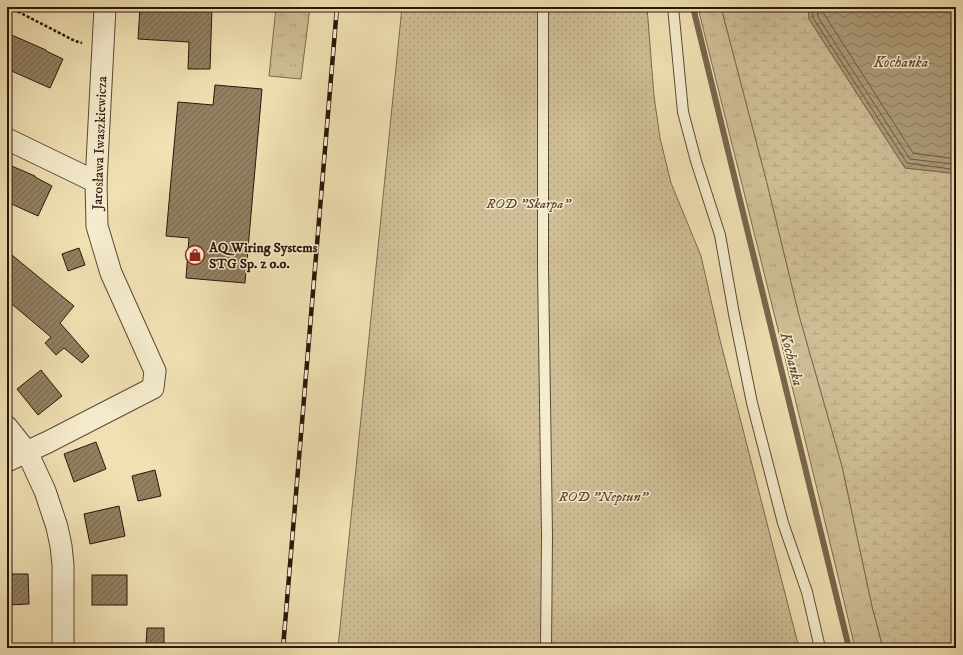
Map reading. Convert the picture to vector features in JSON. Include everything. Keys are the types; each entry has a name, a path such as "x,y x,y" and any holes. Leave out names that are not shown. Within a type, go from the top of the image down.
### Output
{"street":[{"name":"Jarosława Iwaszkiewicza","path":"26,452 153,388 155,371 111,273 97,226 96,182 105,7"},
{"path":"7,139 96,182"},
{"path":"7,428 26,452 45,491 57,527 63,565 63,648"},
{"path":"7,461 26,452"}],"lane":[{"path":"543,7 543,268 547,536 546,648"},
{"path":"672,7 683,112 696,161 720,235 734,314 754,410 783,523 807,592 820,648"}],"path":[{"path":"9,7 75,41 86,45"}],"green space":[{"path":"276,7 310,7 301,79 269,76"},
{"path":"402,7 647,7 654,96 660,138 671,183 701,256 720,340 799,648 338,648"},
{"path":"698,7 721,7 766,179 799,315 842,466 872,606 883,648 855,648 799,414"},
{"path":"721,7 808,7 809,19 905,168 951,173 956,176 956,648 883,648 872,606 842,466 799,315 766,179"}],"water":[{"name":"Kochanka","path":"808,7 956,7 956,176 951,173 905,168 809,19"}],"building":[{"path":"140,7 212,7 210,69 188,69 189,42 138,39"},
{"path":"7,33 63,59 50,88 7,69"},
{"path":"215,85 262,89 245,283 186,278 189,238 166,236 178,102 213,105"},
{"path":"7,164 35,176 52,186 38,216 7,202"},
{"path":"79,248 85,265 68,271 62,254"},
{"path":"7,251 74,306 60,323 89,356 82,363 64,348 56,355 45,343 51,337 7,300"},
{"path":"41,370 62,396 38,415 17,389"},
{"path":"96,442 106,469 74,482 64,454"},
{"path":"155,470 161,496 138,501 132,476"},
{"path":"119,506 125,536 90,544 84,514"},
{"path":"7,574 28,574 29,604 7,605"},
{"path":"92,575 127,575 127,605 92,605"},
{"path":"147,628 164,628 164,646 146,646"}],"waterway":[{"name":"Kochanka","path":"693,7 849,648"}],"railway":[{"path":"283,648 337,7"}],"place":[{"name":"AQ Wiring Systems STG Sp. z o.o.","path":"195,255"}],"park label":[{"name":"ROD \"Skarpa\"","path":"528,203"},
{"name":"ROD \"Neptun\"","path":"603,496"}]}
